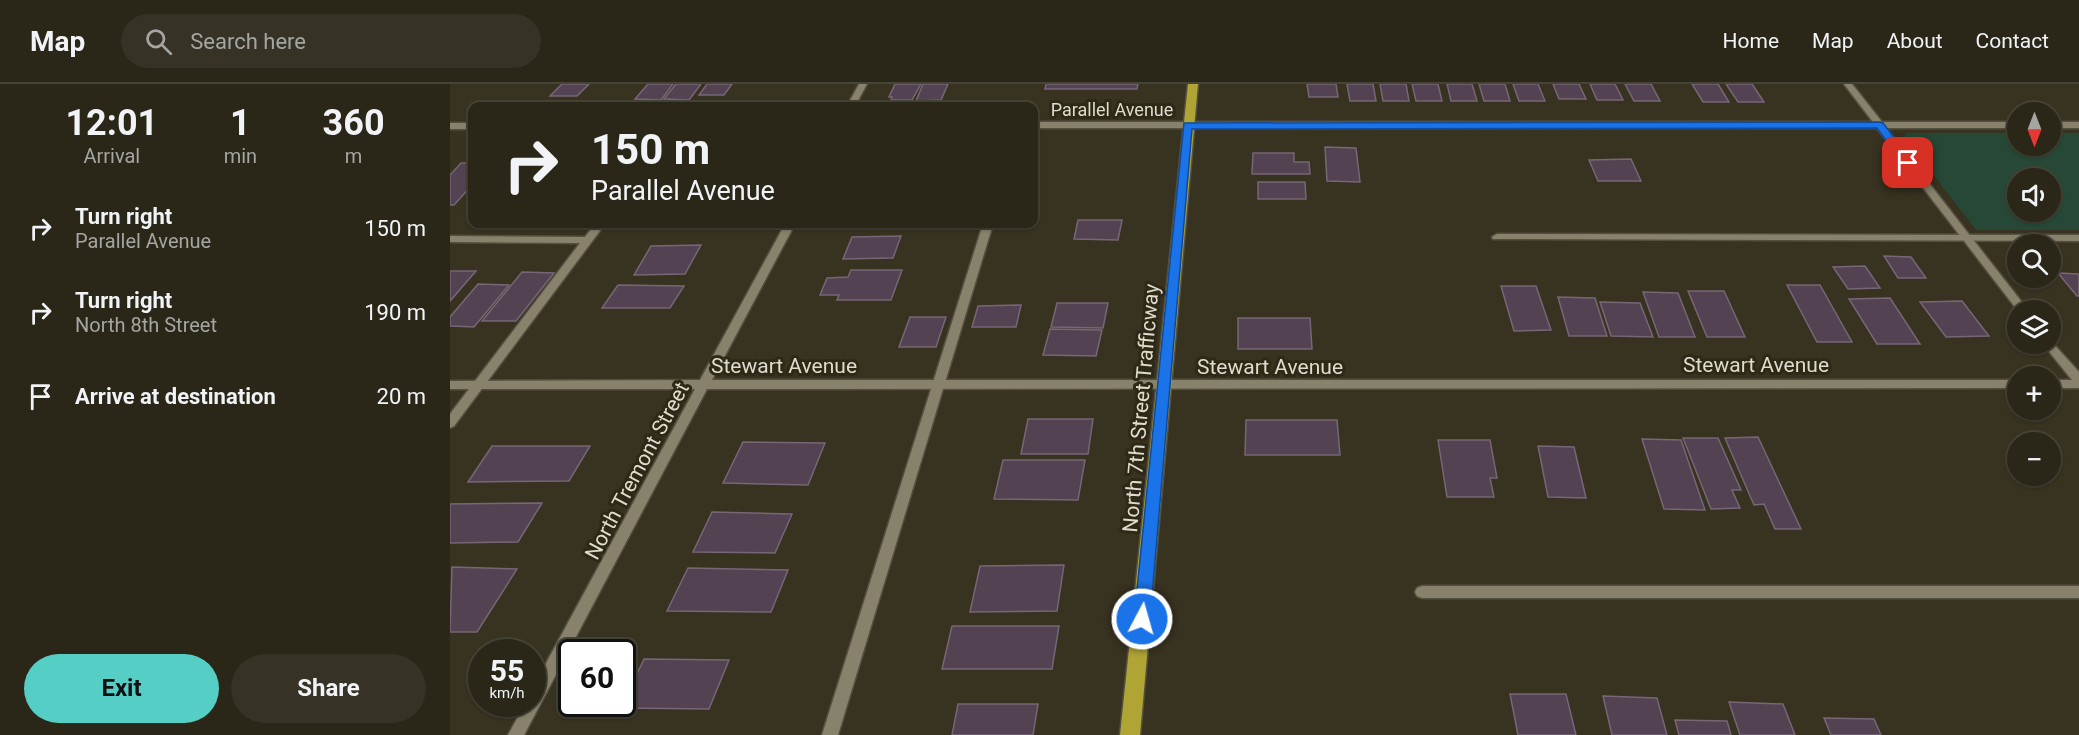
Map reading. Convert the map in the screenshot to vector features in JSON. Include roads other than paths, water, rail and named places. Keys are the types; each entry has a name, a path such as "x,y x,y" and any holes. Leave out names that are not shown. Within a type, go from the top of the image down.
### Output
{"main road":[{"name":"North 7th Street Trafficway","path":"1130,735 1192,84"}],"street":[{"path":"853,102 863,84"},
{"path":"1848,84 2015,300"},
{"name":"Parallel Avenue","path":"1038,125 2007,125"},
{"path":"2061,125 2079,125"},
{"path":"450,126 468,126"},
{"path":"450,423 597,228"},
{"name":"North Tremont Street","path":"516,735 788,228"},
{"path":"830,735 987,228"},
{"path":"1497,237 2079,238"},
{"path":"450,239 588,240"},
{"path":"2057,354 2079,382"},
{"path":"2061,383 2079,382"},
{"name":"Stewart Avenue","path":"450,385 2007,384"},
{"path":"1422,592 2079,592"}]}
